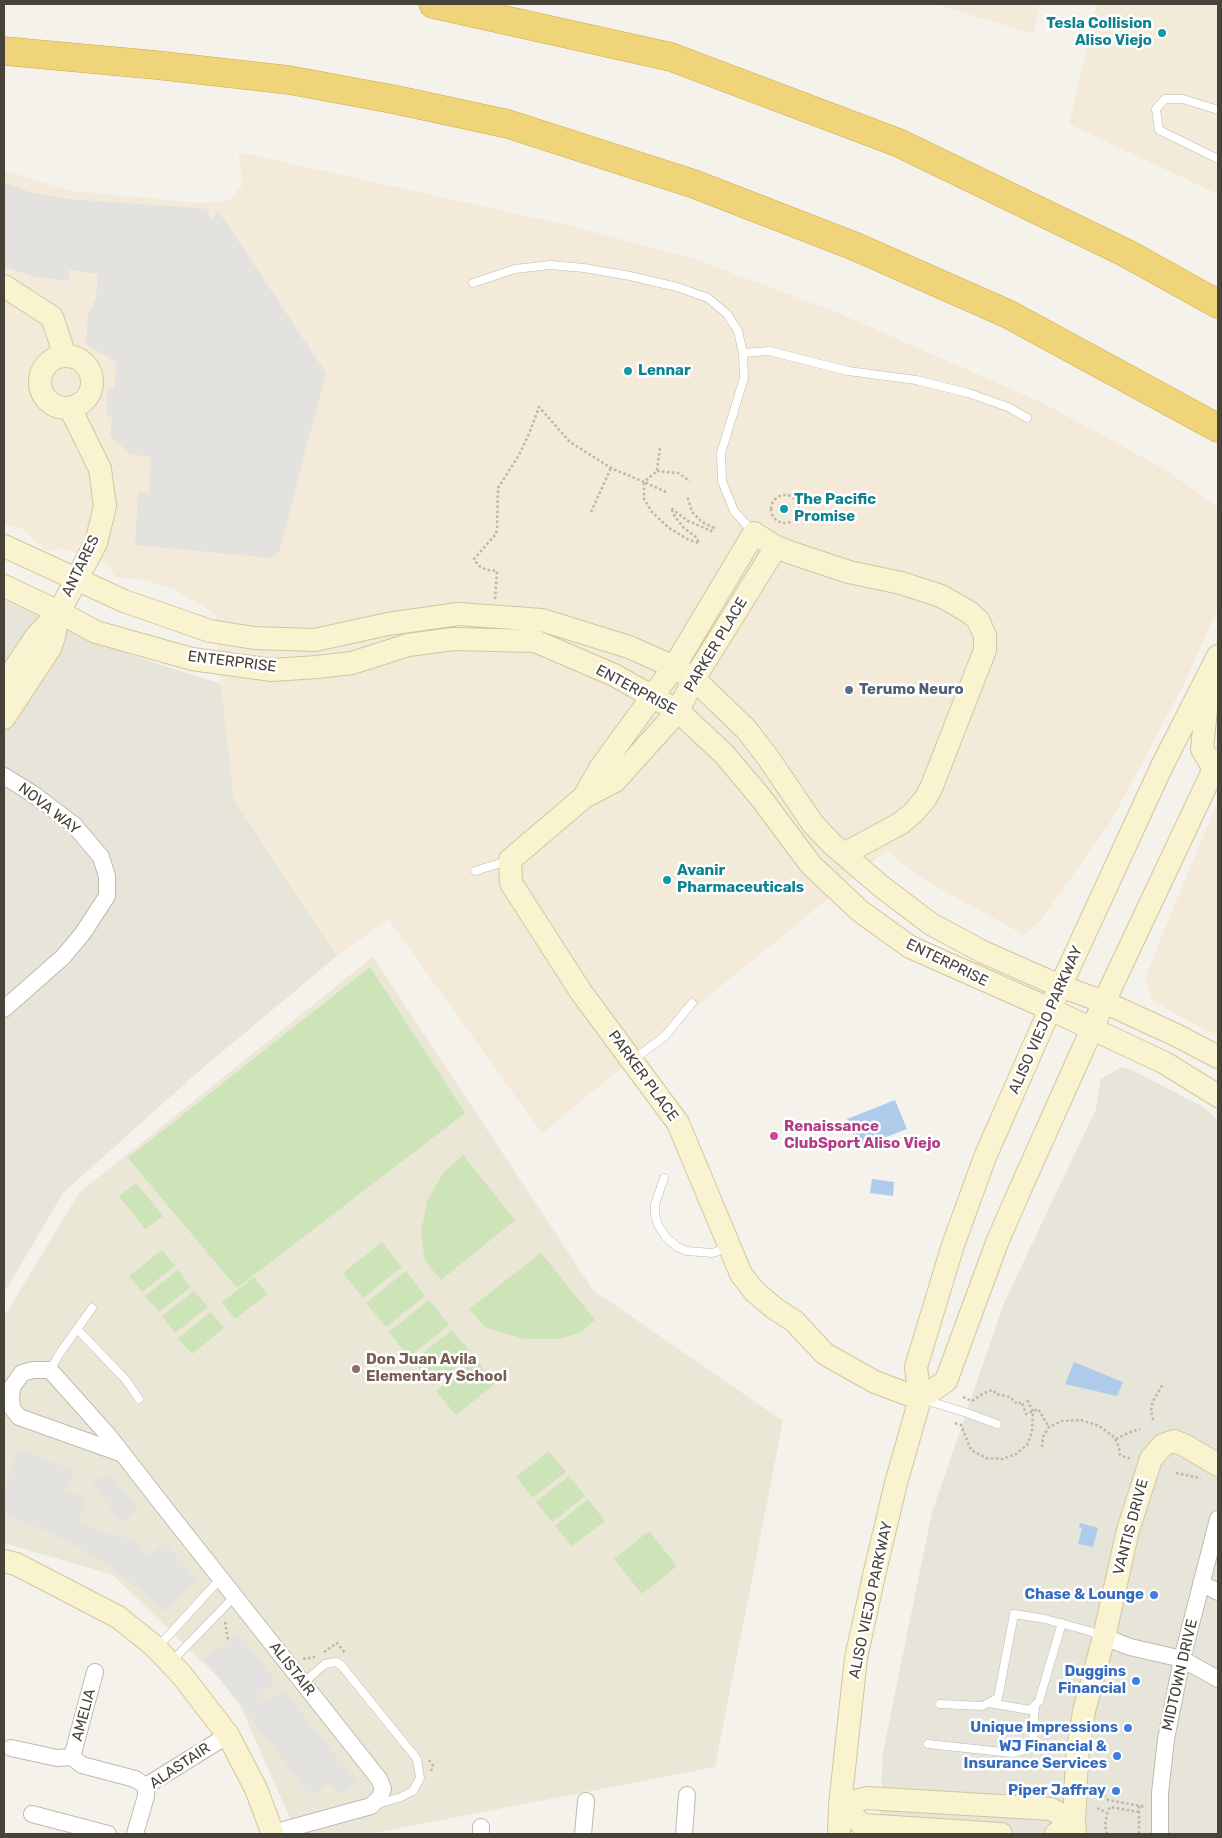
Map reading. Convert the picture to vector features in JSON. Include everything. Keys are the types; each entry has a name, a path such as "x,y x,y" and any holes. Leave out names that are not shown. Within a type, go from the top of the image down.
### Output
{"highway":[{"path":"433,4 671,57 899,142 1126,253 1218,304"},
{"path":"4,51 137,63 289,80 508,124 694,184 854,246 1008,314 1218,428"}],"main road":[{"path":"4,286 43,311 40,322 58,358"},
{"path":"58,358 76,358 83,362 91,375 92,382 88,396 77,406 63,408 50,403 41,391 40,376 43,369 58,358"},
{"name":"ANTARES","path":"59,612 96,543 105,506 100,469 70,408"},
{"path":"754,533 776,547 849,572 901,583 940,596 978,620 985,636 985,650 932,786 925,799 901,823 844,854"},
{"name":"PARKER PLACE","path":"584,798 601,766 674,667 754,533"},
{"name":"ENTERPRISE","path":"4,546 124,600 210,631 254,638 315,640 388,624 458,614 542,620 629,647 674,667 694,679 746,730 769,759 813,824 882,887 931,924 983,952 1060,986 1104,1002 1176,1035 1218,1057"},
{"name":"PARKER PLACE","path":"776,547 694,679 678,711 615,781 584,798 510,860 511,883 581,992 678,1123 742,1274 754,1291 774,1308 794,1321 825,1354 876,1382 920,1399"},
{"name":"ENTERPRISE","path":"4,586 96,632 192,659 272,670 352,663 408,645 453,639 535,641 614,675 678,711 724,754 761,798 811,865 860,911 910,947 1050,1009 1091,1030 1165,1063 1218,1096"},
{"path":"4,685 35,638 59,612"},
{"path":"4,718 50,648 59,612"},
{"name":"ALISO VIEJO PARKWAY","path":"839,1834 840,1805 856,1658 893,1493 920,1399 916,1368 953,1245 985,1156 1060,986 1162,766 1218,656"},
{"path":"920,1399 946,1381 998,1240 1091,1030 1217,767 1202,749 1208,678"},
{"name":"VANTIS DRIVE","path":"1069,1830 1084,1710 1104,1637 1128,1530 1151,1459 1164,1445 1174,1442 1186,1446 1213,1472"},
{"path":"4,1561 16,1564 118,1617 163,1656 202,1700 228,1735 256,1789 273,1834"},
{"name":"VANTIS DRIVE","path":"840,1805 866,1798 1051,1809 1069,1830"},
{"path":"840,1805 863,1825 1001,1834"}],"street":[{"name":"NOVA WAY","path":"4,776 33,794 74,826 102,857 107,876 107,896 83,933 57,963 4,1009"},
{"path":"50,1370 33,1370 22,1373 12,1388 12,1408 19,1417 123,1454"},
{"name":"ALISTAIR","path":"50,1370 123,1454 379,1780 383,1789 380,1797 371,1806"},
{"name":"MIDTOWN DRIVE","path":"1160,1834 1160,1793 1166,1739 1182,1660 1218,1518"},
{"path":"1201,1583 1218,1592"},
{"path":"1104,1637 1130,1647 1182,1660 1218,1679"},
{"name":"AMELIA","path":"72,1757 95,1672"},
{"name":"ALASTAIR","path":"135,1834 146,1796 146,1786 228,1735"},
{"name":"AMELIA","path":"10,1748 58,1758 72,1757 82,1765 135,1779 146,1786"},
{"path":"684,1834 687,1795"},
{"path":"583,1834 586,1801"},
{"path":"273,1834 371,1806"},
{"path":"32,1814 108,1834"}],"lane":[{"path":"1218,110 1183,98 1165,99 1156,108 1159,130 1218,159"},
{"path":"473,282 515,269 550,265 584,268 621,274 677,287 708,298 727,314 738,331 743,353 744,378 721,453 722,480 734,511 754,533"},
{"path":"743,353 769,351 848,370 916,380 968,393 1008,407 1027,418"},
{"path":"475,871 510,860"},
{"path":"632,1061 666,1036 692,1003"},
{"path":"664,1178 655,1204 655,1215 658,1225 666,1237 677,1247 702,1254 730,1247"},
{"path":"50,1370 92,1308"},
{"path":"77,1329 125,1379 139,1399"},
{"path":"920,1399 997,1424"},
{"path":"163,1656 221,1578"},
{"path":"163,1656 234,1596"},
{"path":"940,1704 982,1706 998,1698 1014,1614 1046,1618 1089,1630 1104,1637"},
{"path":"989,1703 1030,1710 1040,1701 1062,1623"},
{"path":"303,1682 325,1664 336,1662 341,1665 417,1759 420,1778 413,1791 401,1798 371,1806"},
{"path":"928,1744 1012,1753 1032,1748 1035,1705"}],"path":[{"path":"494,602 497,571 487,570 479,566 474,559 496,534 498,488 519,455 539,407 570,442 611,468 666,492"},
{"path":"660,447 657,471 644,482 644,500 652,512 669,528 699,543 697,538 684,528 675,517 671,508 688,521 711,531 714,528 702,522 692,512 688,499 690,496"},
{"path":"591,512 611,468"},
{"path":"657,471 678,473 690,480"},
{"path":"783,495 796,500 799,509 795,517 788,522 776,520 771,512 775,499 783,495"},
{"path":"765,512 771,512"},
{"path":"788,522 791,528"},
{"path":"1153,1420 1151,1410 1153,1401 1163,1384"},
{"path":"963,1397 972,1401 984,1393 993,1390 996,1394 1010,1397 1016,1404 1022,1402 1026,1414 1038,1409 1049,1428"},
{"path":"955,1423 961,1426 971,1450 986,1458 1002,1459 1016,1454 1027,1445 1032,1432 1033,1411 1026,1398"},
{"path":"1042,1446 1043,1437 1049,1428 1062,1421 1081,1420 1099,1426 1115,1439 1119,1446 1120,1455 1132,1459"},
{"path":"1115,1439 1140,1429"},
{"path":"1176,1472 1213,1472"},
{"path":"225,1620 228,1640"},
{"path":"323,1652 337,1644 348,1656"},
{"path":"299,1656 305,1660 316,1657"},
{"path":"428,1758 433,1766 430,1775"},
{"path":"1085,1793 1104,1795 1108,1800 1150,1808"},
{"path":"1139,1806 1139,1834"},
{"path":"1107,1834 1105,1826 1110,1807 1139,1812"},
{"path":"1097,1808 1107,1813"}],"shaded area":[{"path":"935,4 1039,4 1034,34"},
{"path":"1097,4 1218,4 1218,194 1069,124"},
{"path":"239,152 563,224 694,259 836,312 1045,404 1164,469 1218,507 1218,607 1185,682 1111,821 1042,919 1024,935 923,879 886,851 542,1133 388,919 337,956 234,799 215,614 174,589 145,580 115,577 109,564 61,548 47,551 22,529 4,524 4,172 10,172 71,191 200,203 228,201 242,186"},
{"path":"4,183 30,192 67,199 208,209 210,220 219,212 326,373 279,552 271,558 135,545 138,492 149,493 151,457 130,454 110,436 112,417 107,416 107,389 115,389 116,362 86,344 88,315 96,298 98,274 69,270 68,281 36,277 4,267"},
{"path":"4,601 131,655 221,684 234,799 337,956 199,1071 63,1193 4,1293"},
{"path":"1218,801 1218,1037 1153,1001 1145,978"},
{"name":"Don Juan Avila Elementary School","path":"373,957 593,1290 783,1421 715,1767 369,1834 297,1834 235,1694 113,1575 4,1543 4,1317 79,1193"},
{"path":"1121,1067 1130,1069 1201,1106 1218,1120 1218,1834 879,1834 883,1752 932,1512 1004,1303 1096,1109 1101,1079"},
{"path":"18,1449 74,1470 66,1489 87,1499 78,1520 102,1533 134,1539 149,1556 165,1543 197,1580 182,1593 166,1612 130,1581 90,1554 49,1532 4,1514 4,1492"},
{"path":"108,1472 138,1509 122,1523 92,1484"},
{"path":"238,1633 276,1681 259,1696 266,1703 283,1690 357,1781 340,1795 329,1782 311,1796 204,1659"}],"green space":[{"path":"370,967 465,1113 237,1288 128,1158"},
{"path":"463,1155 515,1220 441,1280 425,1261 421,1233 427,1201 444,1172"},
{"path":"136,1183 163,1216 145,1229 119,1196"},
{"path":"382,1242 402,1267 363,1298 343,1273"},
{"path":"162,1250 175,1266 142,1292 129,1276"},
{"path":"541,1253 595,1320 581,1332 560,1339 525,1339 486,1328 469,1309"},
{"path":"178,1270 191,1287 159,1312 145,1296"},
{"path":"406,1271 425,1296 386,1327 366,1303"},
{"path":"254,1277 267,1294 235,1319 222,1302"},
{"path":"194,1291 208,1307 175,1333 162,1316"},
{"path":"429,1300 449,1325 409,1357 389,1332"},
{"path":"211,1312 224,1328 192,1354 178,1338"},
{"path":"452,1330 472,1354 433,1386 413,1361"},
{"path":"476,1359 495,1384 456,1415 436,1391"},
{"path":"549,1451 566,1472 533,1498 516,1477"},
{"path":"569,1476 585,1496 552,1522 536,1502"},
{"path":"588,1499 605,1521 572,1546 555,1526"},
{"path":"649,1531 677,1566 642,1594 614,1559"}],"water":[{"path":"895,1100 907,1129 881,1139 878,1145 868,1144 859,1148 847,1119"},
{"path":"872,1179 894,1182 893,1196 870,1193"},
{"path":"1074,1362 1123,1382 1117,1396 1065,1384"},
{"path":"1080,1523 1098,1528 1093,1547 1078,1544 1082,1528 1079,1527"}],"place":[{"name":"Tesla Collision Aliso Viejo","path":"1162,33"},
{"name":"Lennar","path":"628,371"},
{"name":"The Pacific Promise","path":"784,509"},
{"name":"Terumo Neuro","path":"849,690"},
{"name":"Avanir Pharmaceuticals","path":"667,880"},
{"name":"Renaissance ClubSport Aliso Viejo","path":"774,1136"},
{"name":"Don Juan Avila Elementary School","path":"356,1369"},
{"name":"Chase & Lounge","path":"1154,1595"},
{"name":"Duggins Financial","path":"1136,1681"},
{"name":"Unique Impressions","path":"1128,1728"},
{"name":"WJ Financial & Insurance Services","path":"1117,1756"},
{"name":"Piper Jaffray","path":"1116,1791"}]}
